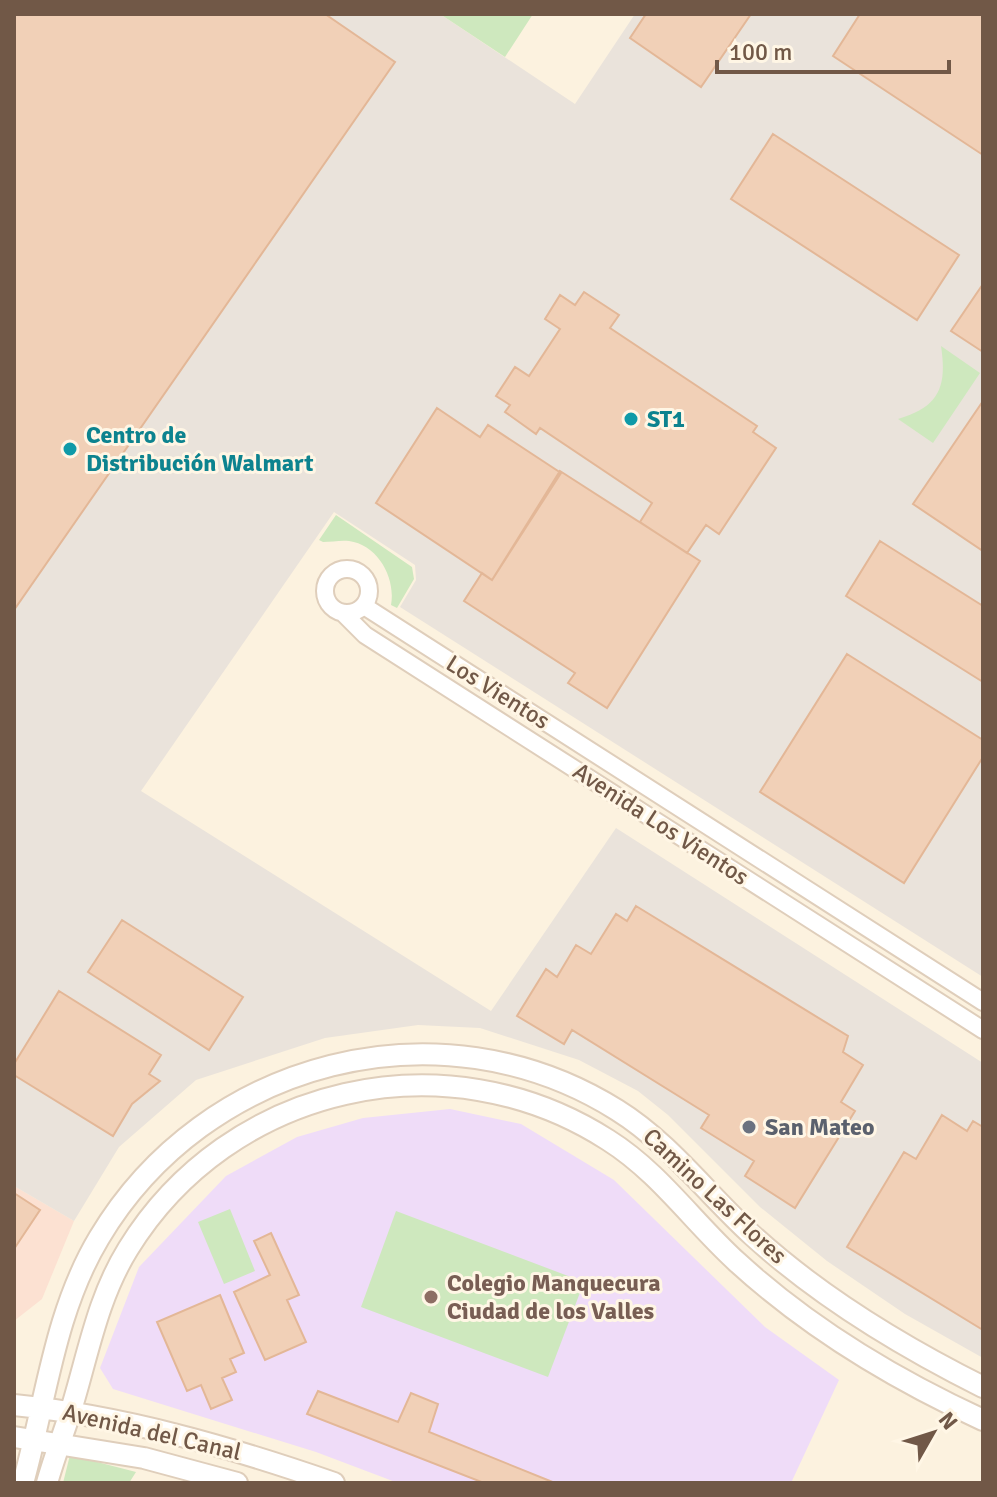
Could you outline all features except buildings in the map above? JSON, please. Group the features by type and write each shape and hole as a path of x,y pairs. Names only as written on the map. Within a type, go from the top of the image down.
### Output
{"street":[{"name":"Avenida Los Vientos","path":"364,606 369,590 359,572 342,569 332,574 325,589 329,604 365,635 983,1030"},
{"path":"343,613 354,612 364,606"},
{"name":"Los Vientos","path":"364,606 633,779"},
{"name":"Avenida Los Vientos","path":"633,779 983,1002"},
{"name":"Camino Las Flores","path":"23,1483 68,1305 88,1258 126,1198 170,1151 224,1110 283,1080 351,1061 419,1054 463,1056 508,1064 554,1079 615,1109 673,1153 754,1237 812,1284 916,1353 983,1387"},
{"name":"Camino Las Flores","path":"47,1483 94,1324 119,1265 151,1215 197,1167 240,1136 306,1104 379,1087 433,1085 486,1091 529,1101 602,1136 641,1164 723,1250 796,1310 907,1381 983,1420"},
{"name":"Avenida del Canal","path":"14,1405 70,1411 225,1448 334,1483"},
{"name":"Avenida del Canal","path":"14,1437 144,1458 237,1483"}],"shaded area":[{"path":"14,14 440,14 575,104 635,14 983,14 983,977 400,607 416,580 415,565 334,512 141,791 491,1011 616,828 983,1063 983,1358 905,1314 827,1261 760,1207 668,1115 638,1091 579,1060 480,1028 418,1025 325,1038 196,1080 119,1147 74,1221 14,1186"},
{"name":"Colegio Manquecura Ciudad de los Valles","path":"450,1109 521,1124 614,1180 765,1327 839,1380 791,1483 398,1483 316,1452 113,1389 100,1368 139,1267 226,1176 297,1137 363,1118"},
{"path":"14,1186 74,1221 42,1299 14,1321"}],"green space":[{"path":"440,14 533,14 505,57"},
{"path":"941,346 980,373 933,443 898,419 923,408 938,393 943,373"},
{"path":"336,515 412,567 414,579 397,608 391,605 388,574 368,549 349,541 319,540"},
{"path":"230,1209 255,1271 224,1284 198,1222"},
{"path":"396,1211 584,1282 548,1377 361,1307"},
{"path":"70,1455 136,1472 129,1483 63,1483"}],"place":[{"name":"ST1","path":"631,419"},
{"name":"Centro de Distribución Walmart","path":"70,449"},
{"name":"San Mateo","path":"749,1127"},
{"name":"Colegio Manquecura Ciudad de los Valles","path":"431,1297"}]}
